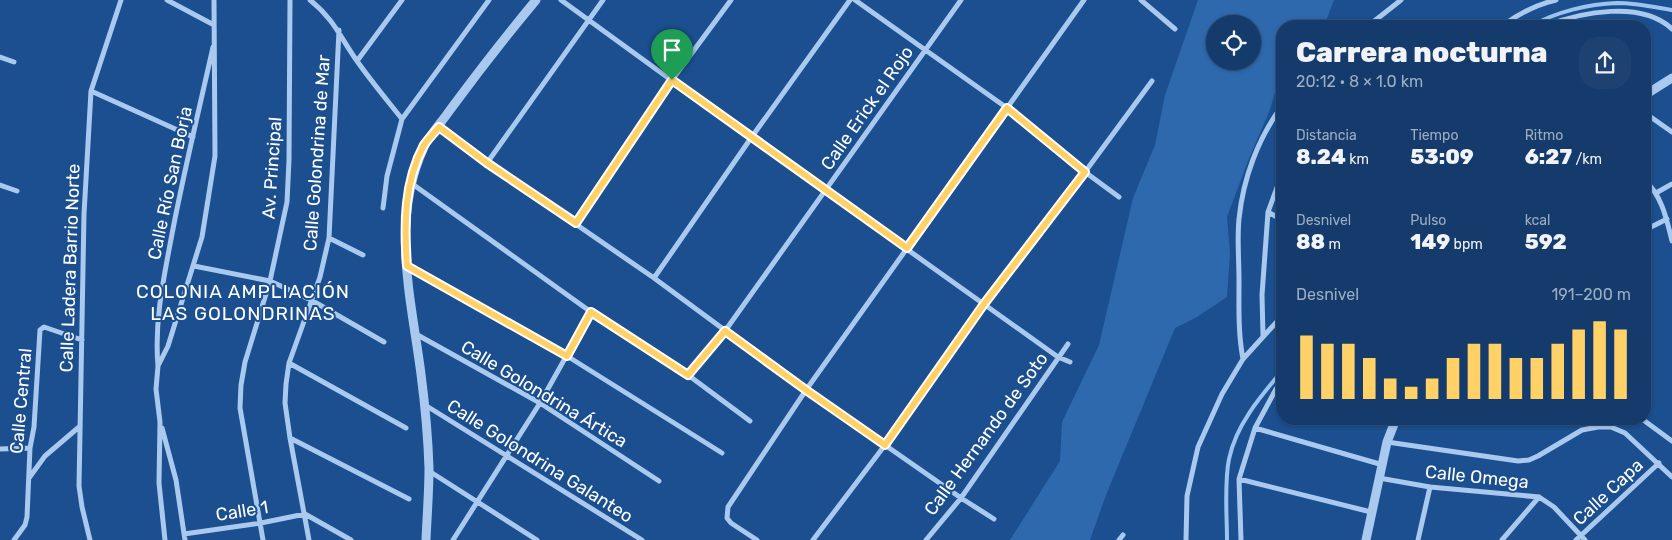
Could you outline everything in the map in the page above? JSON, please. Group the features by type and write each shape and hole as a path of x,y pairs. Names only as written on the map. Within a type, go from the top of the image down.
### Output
{"street":[{"name":"Calle Ladera Barrio Norte","path":"90,540 80,497 79,427 84,214 91,91 121,0"},
{"path":"167,0 214,25"},
{"name":"Calle Río San Borja","path":"158,366 168,346 202,237 215,156 214,0"},
{"name":"Av. Principal","path":"263,540 240,408 241,386 245,362 270,281 287,202 290,0"},
{"path":"310,0 322,10 339,30 357,61 402,119"},
{"path":"357,61 402,0"},
{"path":"383,208 387,176 402,119 488,0"},
{"path":"426,540 429,470 424,405 407,266 405,219 410,183 425,144 494,51 536,0"},
{"path":"561,0 1058,357 1070,362"},
{"path":"487,163 603,0"},
{"path":"576,223 672,80 730,0"},
{"path":"654,278 850,0"},
{"path":"855,0 1007,108 1085,172 1119,197"},
{"name":"Calle Erick el Rojo","path":"688,375 725,331 961,0"},
{"path":"757,540 731,523 727,518 728,507 806,390 1084,0"},
{"path":"1141,0 1175,29"},
{"path":"1376,20 1401,0"},
{"path":"1510,20 1537,5 1556,0"},
{"path":"1562,20 1577,15 1617,11 1651,16 1664,22 1672,29"},
{"name":"Calle Golondrina de Mar","path":"309,540 290,438 285,403 286,384 289,363 320,277 329,238 339,30"},
{"name":"Calle Río San Borja","path":"165,540 159,483 160,422 156,389 158,366 156,341 162,283 215,37"},
{"path":"0,57 14,62"},
{"path":"1651,91 1672,78"},
{"path":"813,540 885,445 984,304 1152,81"},
{"path":"91,91 193,137"},
{"path":"1243,359 1239,336 1238,220 1245,182 1258,146 1276,114"},
{"path":"1651,117 1672,132"},
{"path":"439,127 487,163 654,278 806,390 994,519"},
{"path":"410,183 591,312 688,375 750,421"},
{"path":"1656,193 1672,184"},
{"path":"0,185 17,191"},
{"path":"1651,188 1656,193 1667,220 1672,241"},
{"path":"1263,336 1262,295 1268,212 1276,190"},
{"path":"1268,212 1276,217"},
{"path":"1651,227 1667,220"},
{"path":"329,238 363,255"},
{"path":"194,266 270,281 311,300 384,342"},
{"path":"407,266 567,356 722,453"},
{"path":"453,540 540,403 591,312"},
{"path":"1186,540 1188,496 1198,447 1222,394 1243,359 1276,322"},
{"name":"Calle Central","path":"14,540 25,525 27,517 30,448 34,427 40,330 44,327 82,340"},
{"name":"Calle Golondrina Ártica","path":"414,333 540,403 659,481"},
{"name":"Calle Hernando de Soto","path":"926,540 961,498 1068,344"},
{"path":"289,363 406,428"},
{"path":"1242,540 1240,480 1255,428 1276,389"},
{"name":"Calle Golondrina Galanteo","path":"424,405 642,540"},
{"name":"Calle Río San Borja","path":"160,422 176,480 184,537"},
{"path":"1366,540 1387,442 1393,425"},
{"path":"1650,425 1672,441"},
{"name":"Calle Central","path":"28,479 45,456 79,427"},
{"path":"1387,442 1518,462 1538,456 1582,430 1611,427 1625,433 1672,477"},
{"path":"1255,428 1383,465"},
{"path":"290,438 409,499"},
{"path":"0,449 30,448"},
{"name":"Calle Capa","path":"1576,540 1583,538 1659,463"},
{"path":"429,470 537,540"},
{"name":"Calle Omega","path":"1380,478 1430,487 1539,497 1554,507 1583,538"},
{"path":"1240,480 1371,512"},
{"path":"1418,540 1430,487"},
{"path":"1502,540 1539,497"},
{"path":"305,514 351,540"},
{"name":"Calle 1","path":"184,537 305,514"},
{"path":"1119,540 1123,535"}],"shaded area":[{"path":"1198,0 1334,0 1326,20 1276,20 1276,90 1227,217 1230,253 1227,297 1197,317 1175,328 1106,495 1090,540 1010,540 1060,461 1062,422 1099,345 1133,198 1155,145 1165,95"}],"waterway":[{"path":"1544,20 1584,7 1617,3 1645,5 1672,10"},
{"path":"1227,540 1227,478 1232,447 1250,412 1276,378"}],"district":[{"name":"COLONIA AMPLIACIÓN LAS GOLONDRINAS","path":"243,302"}],"route":[{"path":"672,80 907,248 1007,108 1085,172 984,304 885,445 725,331 688,375 591,312 567,356 407,266 405,219 410,183 425,144 439,127 487,163 576,223 672,80"}]}
